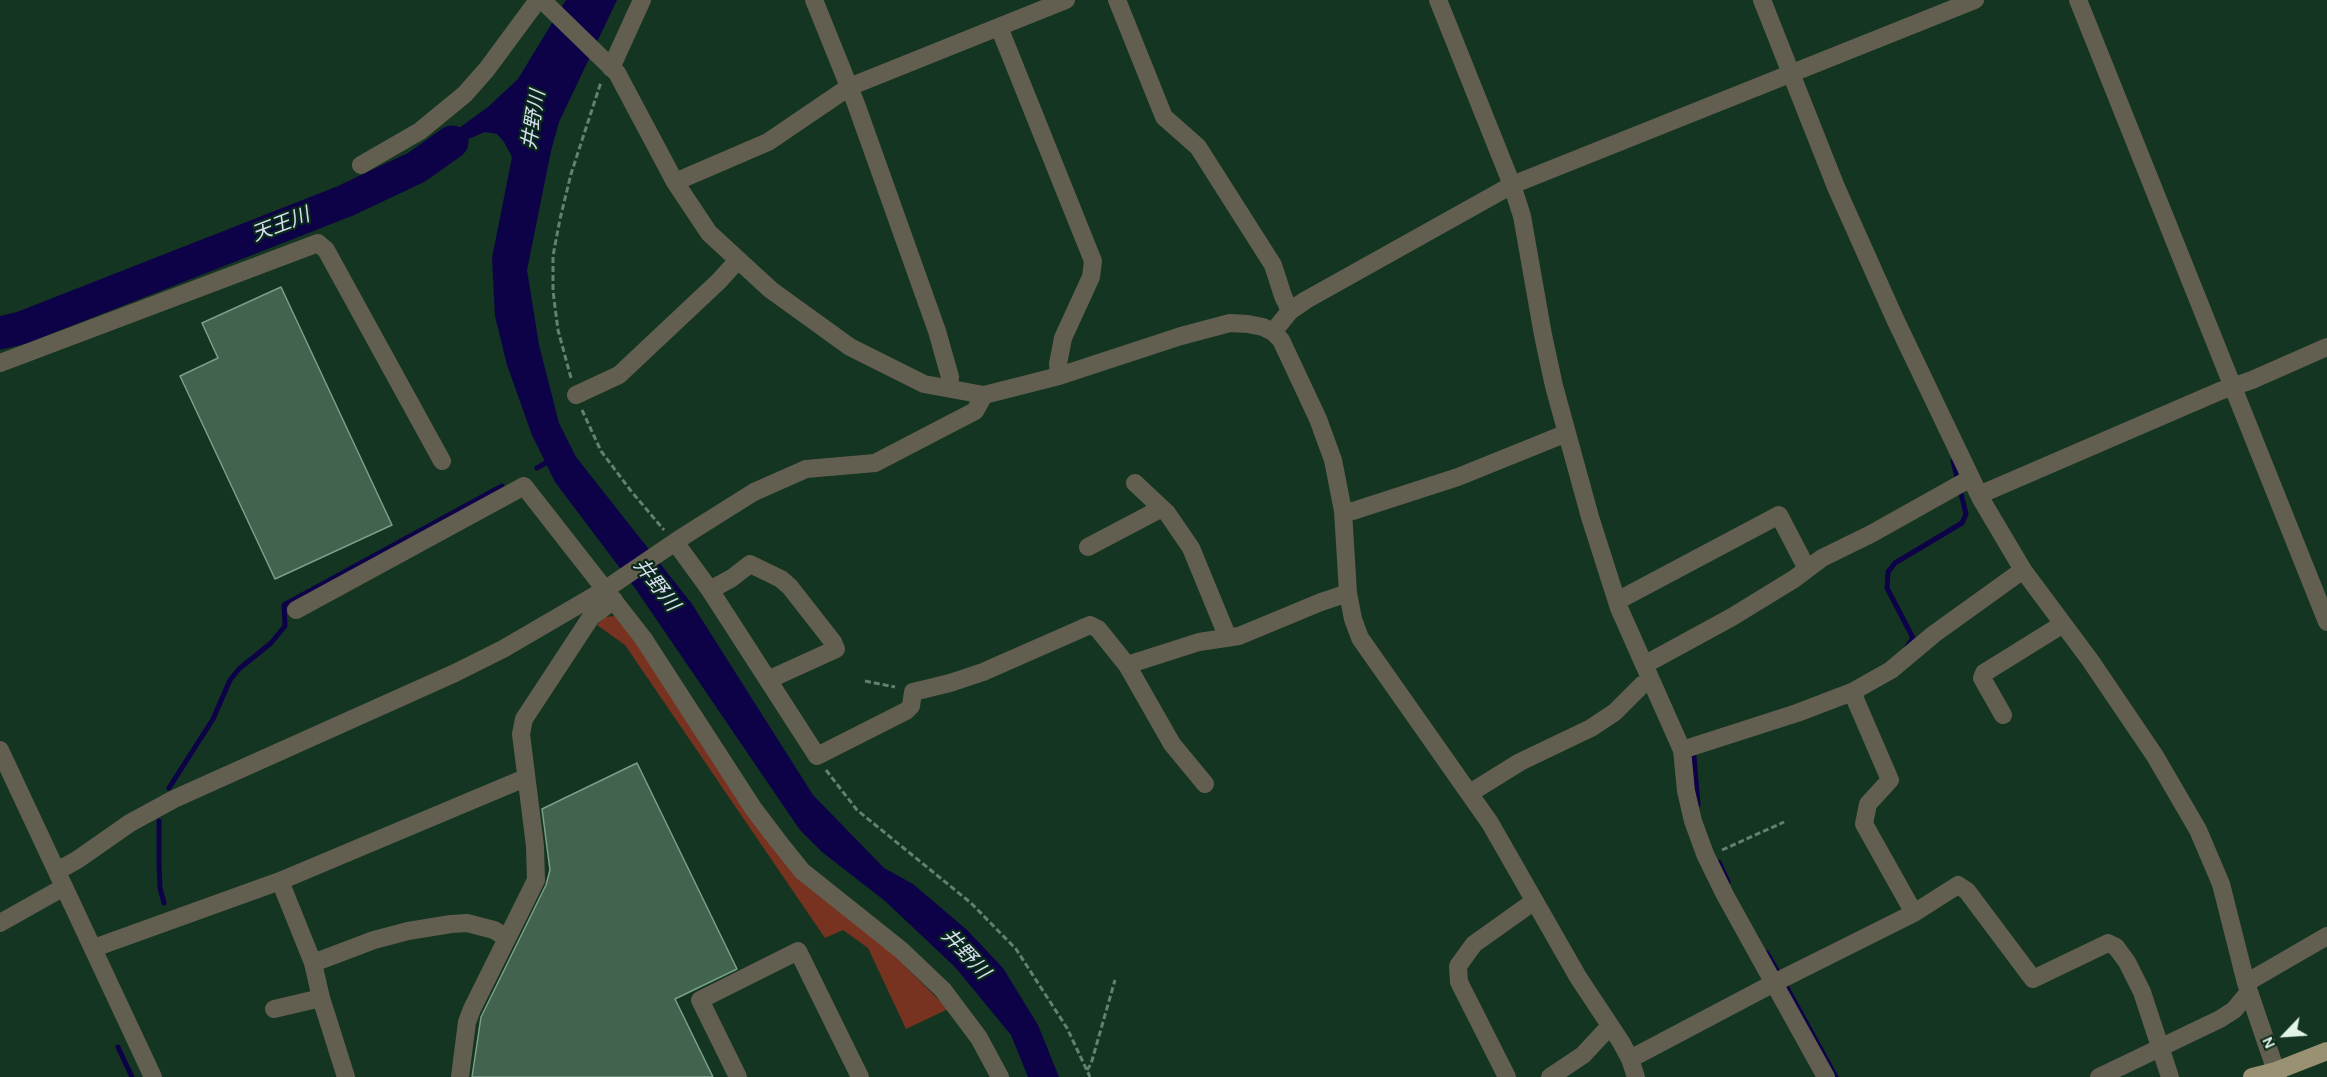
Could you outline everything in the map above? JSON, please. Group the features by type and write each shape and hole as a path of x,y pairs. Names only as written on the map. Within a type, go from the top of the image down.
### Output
{"main road":[{"path":"2252,1077 2277,1074 2327,1051"}],"street":[{"path":"607,69 642,0"},
{"path":"814,0 849,87 937,331 950,377 949,388"},
{"path":"675,182 768,142 849,87 1066,0"},
{"path":"1117,0 1164,117 1198,147 1273,265 1290,311"},
{"path":"1438,0 1512,185 1522,216 1543,335 1567,433 1617,601 1682,750 1686,791 1693,821 1706,857 1725,895 1826,1077"},
{"path":"1762,0 1836,187 1979,495 2023,570 2155,756 2198,830 2220,884 2248,987 2277,1074"},
{"path":"1273,332 1290,311 1512,185 1975,0"},
{"path":"2078,0 2327,622"},
{"path":"361,165 420,131 465,94 542,2 607,69 617,73 675,182 709,233 771,290 850,347 924,384 984,395 1059,376 1181,336 1230,323 1248,324 1273,332 1287,351 1324,434 1333,460 1343,512 1348,593 1353,619 1360,638 1490,823 1533,902 1630,1059 1636,1077"},
{"path":"999,27 1093,261 1091,277 1063,338 1058,364 1059,376"},
{"path":"0,363 318,243 326,250 442,461"},
{"path":"576,395 618,375 719,281 738,260"},
{"path":"1979,495 2327,347"},
{"path":"0,923 61,879 77,860 130,823 174,799 455,673 503,649 611,591 672,541 754,492 806,469 874,463 967,416 975,411 984,395"},
{"path":"1343,512 1353,511 1458,477 1567,433"},
{"path":"1470,793 1520,762 1591,728 1615,712 1642,685 1648,673 1822,558 1871,534 1971,478"},
{"path":"1135,483 1162,508 1191,548 1228,638"},
{"path":"296,610 524,486 611,591 753,808 802,871 921,967 943,990 979,1038 1000,1077"},
{"path":"1088,546 1162,508"},
{"path":"1617,601 1779,515 1807,569"},
{"path":"672,541 710,590 817,756 906,711 911,706 913,692 983,672 1090,626 1098,629 1127,665 1166,735 1206,784"},
{"path":"710,590 732,578 750,564 790,586 833,642 836,649 770,680"},
{"path":"1682,750 1797,713 1852,692 1891,670 1934,634 2023,570"},
{"path":"460,1077 469,1017 536,880 535,846 521,734 524,719 591,617 611,591"},
{"path":"1127,665 1199,642 1239,636 1348,593"},
{"path":"2003,715 1982,678 1984,674 2063,624"},
{"path":"1852,692 1890,780 1868,804 1864,824 1914,913"},
{"path":"0,750 153,1077"},
{"path":"94,948 280,881 525,780"},
{"path":"280,881 313,963 321,998 346,1077"},
{"path":"1630,1059 1774,982 1914,913 1958,885 1967,891 2033,978 2108,944 2116,947 2142,992 2170,1077"},
{"path":"1507,1077 1459,982 1458,966 1474,944 1533,902"},
{"path":"313,963 374,940 408,931 451,924 467,923 494,930 507,938"},
{"path":"2099,1077 2220,1019 2234,1010 2248,987 2327,936"},
{"path":"738,1077 700,1000 798,951 860,1077"},
{"path":"274,1009 321,998"},
{"path":"1550,1077 1583,1056 1611,1026"}],"path":[{"path":"607,69 597,90 571,174 553,256 553,291 558,330 576,395 601,451 672,541"},
{"path":"865,681 913,692"},
{"path":"817,756 856,810 971,903 1016,950 1067,1028 1090,1077"},
{"path":"1706,857 1784,822"},
{"path":"1087,1070 1091,1064 1115,980"}],"shaded area":[{"path":"615,616 642,649 745,807 948,1009 906,1029 868,948 843,930 825,938 625,645 597,625 605,617"}],"water":[{"name":"井野川","path":"566,0 617,0 559,122 527,270 539,345 559,423 576,457 692,604 813,795 884,868 913,884 967,930 1003,968 1038,1025 1059,1077 1028,1077 1011,1035 955,967 885,901 822,852 800,830 635,588 555,482 532,435 507,365 495,316 492,258 512,157 497,134 485,132 461,142 428,167 417,167 426,152 488,107 518,79"}],"building":[{"path":"281,287 392,525 275,579 180,376 218,358 202,323"},
{"path":"637,763 737,969 675,999 713,1077 472,1077 481,1017 546,885 550,870 542,809"}],"waterway":[{"name":"天王川","path":"0,333 21,328 345,201 417,167 452,142"},
{"path":"537,468 551,460"},
{"path":"1907,647 1913,638 1887,588 1888,572 1895,563 1962,523 1966,514 1953,461"},
{"path":"169,788 213,719 230,680 239,669 271,643 285,626 284,605 502,486"},
{"path":"1694,756 1698,805"},
{"path":"159,821 160,888 164,903"},
{"path":"1719,862 1728,882"},
{"path":"1767,953 1778,972"},
{"path":"1786,986 1836,1077"},
{"path":"118,1047 132,1077"}]}
